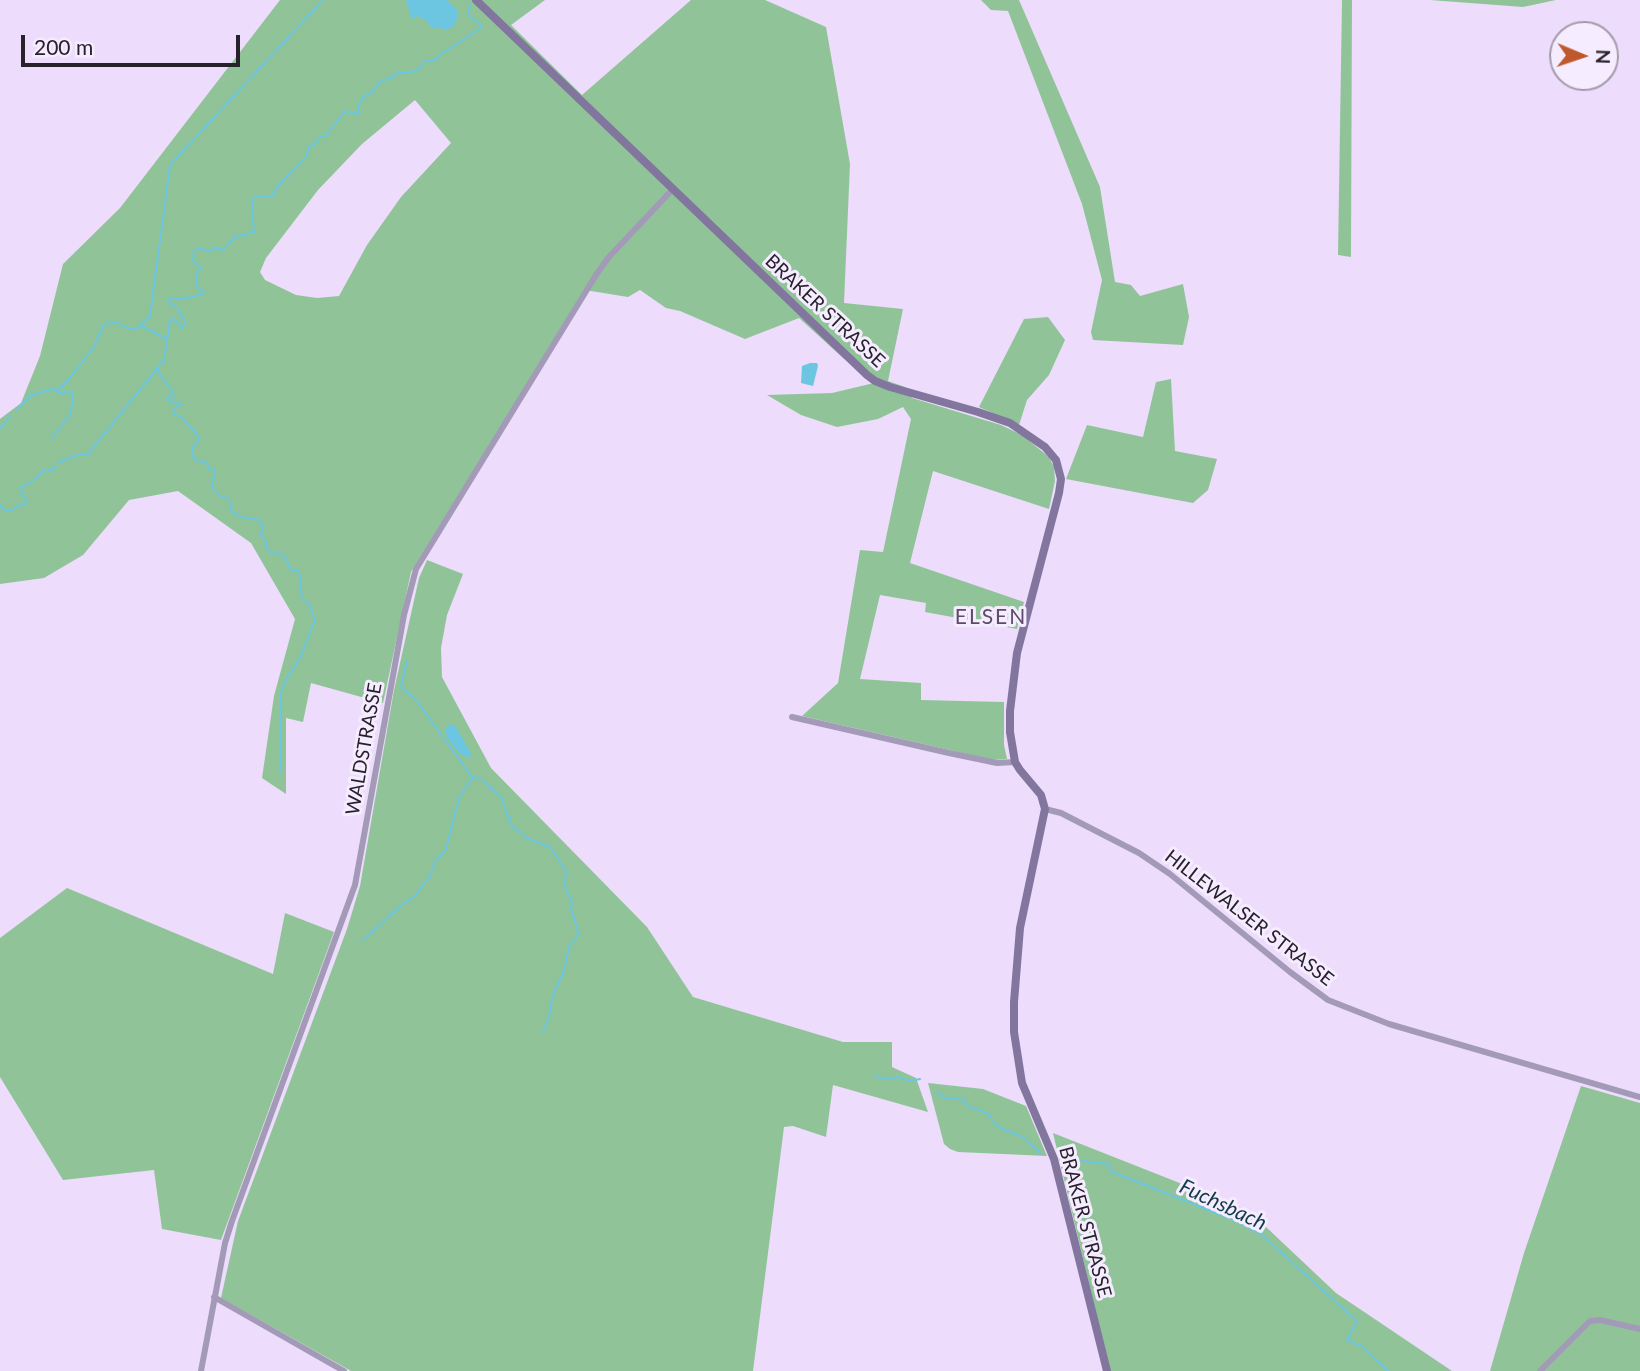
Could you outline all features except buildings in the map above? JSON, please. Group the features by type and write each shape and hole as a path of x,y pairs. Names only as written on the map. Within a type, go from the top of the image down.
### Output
{"main road":[{"name":"BRAKER STRASSE","path":"477,0 875,381 1010,423 1045,447 1056,460 1061,479 1059,493 1014,670 1010,732 1015,762"},
{"path":"1015,762 1041,795 1045,809"},
{"name":"BRAKER STRASSE","path":"1045,809 1020,928 1014,1002 1016,1054 1022,1083 1054,1158 1107,1371"}],"street":[{"name":"WALDSTRASSE","path":"201,1371 214,1297 232,1221 355,885 404,615 416,569 596,275 608,258 673,189"},
{"path":"792,717 936,751 997,763 1015,762"},
{"name":"HILLEWALSER STRASSE","path":"1045,809 1061,813 1139,853 1170,874 1328,1000 1389,1024 1640,1097"},
{"path":"214,1297 344,1371"},
{"path":"1540,1371 1590,1321 1600,1320 1640,1329"}],"green space":[{"path":"280,0 545,0 511,25 582,95 691,0 765,0 826,27 850,164 844,303 903,309 888,381 905,387 912,398 1001,425 1022,435 1049,457 1054,467 1055,481 1049,509 933,471 910,563 1024,602 1017,629 925,612 926,603 880,595 860,679 921,683 921,700 1004,702 1004,745 1007,759 993,760 802,716 838,683 860,550 883,552 911,419 903,407 878,419 837,427 801,415 767,395 832,393 874,383 799,318 745,339 680,311 666,308 640,290 628,297 585,290 411,572 383,703 311,683 303,722 286,718 286,794 262,778 274,696 295,619 251,543 178,491 129,500 83,555 44,578 0,584 0,419 21,403 40,356 63,264 120,208","holes":["415,100 451,143 401,197 367,245 339,296 317,298 296,295 265,280 260,272 266,258 318,190 362,144"]},
{"path":"981,0 1019,0 1100,187 1115,282 1131,285 1140,296 1183,284 1189,317 1183,345 1093,340 1091,332 1102,280 1082,204 1008,11 991,10"},
{"path":"1342,0 1352,0 1351,257 1338,255"},
{"path":"1430,0 1556,0 1523,7"},
{"path":"1048,317 1065,340 1049,375 1027,400 1019,425 979,407 1024,319"},
{"path":"1171,379 1175,451 1217,459 1208,490 1193,503 1066,479 1087,425 1143,437 1156,382"},
{"path":"427,560 463,574 447,615 441,648 442,677 491,768 647,927 693,997 843,1042 892,1042 892,1067 916,1078 928,1112 833,1085 826,1137 793,1126 784,1127 753,1371 351,1371 221,1298 238,1221 347,929 360,886 394,690 419,578"},
{"path":"67,888 273,974 285,913 334,932 221,1240 162,1229 154,1170 63,1180 0,1077 0,938"},
{"path":"928,1083 983,1089 1026,1106 1047,1156 958,1152 950,1149 944,1144"},
{"path":"1581,1086 1640,1103 1640,1371 1490,1371 1524,1253"},
{"path":"1053,1133 1248,1210 1336,1293 1452,1371 1110,1371"}],"water":[{"path":"406,0 447,0 457,9 457,19 453,27 445,30 436,27 432,29 426,20 417,16 412,20"},
{"path":"817,363 818,366 813,386 801,383 802,366"},
{"path":"450,724 456,727 471,754 470,758 460,754 448,739 445,729"}],"waterway":[{"path":"17,410 31,395 53,389 57,391 94,347 104,324 117,322 129,329 137,329 150,316 170,165 323,0"},
{"path":"58,463 73,456 88,454 164,360 170,320 174,319 182,328 185,322 178,309 168,302 170,298 182,299 204,292 198,288 196,282 201,268 193,261 197,248 212,251 215,247 223,250 235,237 254,232 254,197 272,196 276,188 306,157 309,146 314,145 320,137 326,136 345,111 358,114 363,97 374,91 381,80 391,79 397,73 410,73 420,68 426,60 436,60 438,56 481,28 480,24 470,17 470,5"},
{"path":"142,326 165,338"},
{"path":"159,369 174,396 167,398 168,401 182,404 174,409 175,414 197,434 199,441 193,446 192,455 196,461 207,462 208,468 215,470 212,488 220,496 229,499"},
{"path":"52,438 72,408 72,393 69,391 63,394 57,391"},
{"path":"0,429 11,415"},
{"path":"0,504 5,511 12,511 27,503 20,488 43,471 51,471 56,466"},
{"path":"232,502 230,509 233,513 245,518 256,518 263,524 261,536 266,540 266,548 272,553 283,554 292,571 299,571 302,599 309,603 315,620 300,658 281,693 281,773"},
{"path":"407,660 401,687 416,700 472,777 481,779 502,798 510,817 509,823 527,838 550,847 566,871 565,887 572,902 571,909 579,934 569,947 543,1032"},
{"path":"363,940 413,898 430,876 436,859 445,852 459,798 473,777"},
{"name":"Fuchsbach","path":"875,1075 881,1079 920,1079"},
{"name":"Fuchsbach","path":"937,1093 948,1099 961,1098 969,1107 987,1113 998,1127 1023,1137 1040,1153"},
{"name":"Fuchsbach","path":"1069,1159 1109,1164 1110,1171 1236,1221 1261,1234 1357,1321 1347,1340 1363,1347 1388,1371"}],"district":[{"name":"ELSEN","path":"991,617"}]}
